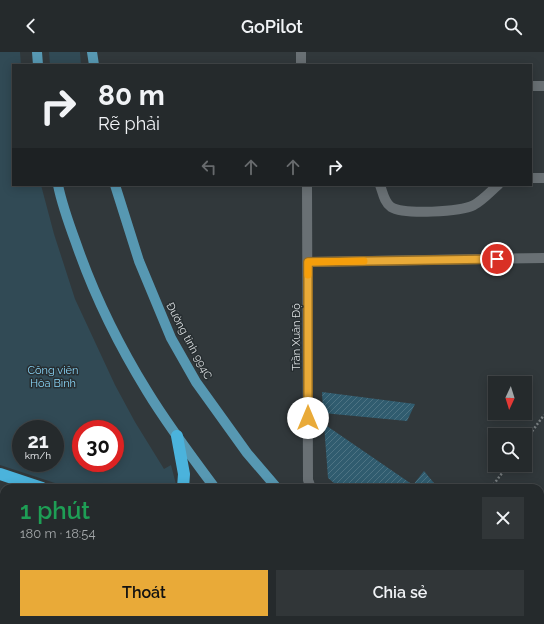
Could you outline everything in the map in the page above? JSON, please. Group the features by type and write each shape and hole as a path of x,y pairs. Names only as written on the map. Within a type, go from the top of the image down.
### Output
{"highway":[{"path":"177,436 184,474 183,484"},
{"path":"0,474 30,484"}],"main road":[{"path":"37,52 38,64"},
{"path":"92,52 94,64"},
{"path":"58,186 71,229 87,274 109,323 147,391 177,436 212,484"},
{"name":"Đường tỉnh 994C","path":"115,186 139,261 171,338 196,382 247,453 274,484"}],"street":[{"path":"301,52 301,64"},
{"path":"532,86 544,86"},
{"path":"532,178 544,178"},
{"name":"Trần Xuân Độ","path":"307,186 308,480 310,484"},
{"path":"380,186 386,202 397,209 406,211 453,210 467,207 475,204 497,186"},
{"path":"308,262 544,258"}],"path":[{"path":"532,431 544,415"},
{"path":"494,484 503,472"}],"green space":[{"name":"Công viên Hòa Bình","path":"0,52 20,52 21,64 12,64 12,186 41,186 54,234 75,299 115,385 135,422 164,469 171,465 176,484 58,484 21,472 64,472 64,420 12,420 12,469 0,465"},
{"path":"49,52 80,52 81,64 50,64"}],"building":[{"path":"322,392 415,404 407,421 323,413"},
{"path":"324,424 412,484 335,484 328,478"},
{"path":"424,471 435,484 414,484"}],"slow traffic":[{"path":"308,275 308,262 364,261"}],"route":[{"path":"308,418 308,262 497,259"}]}
